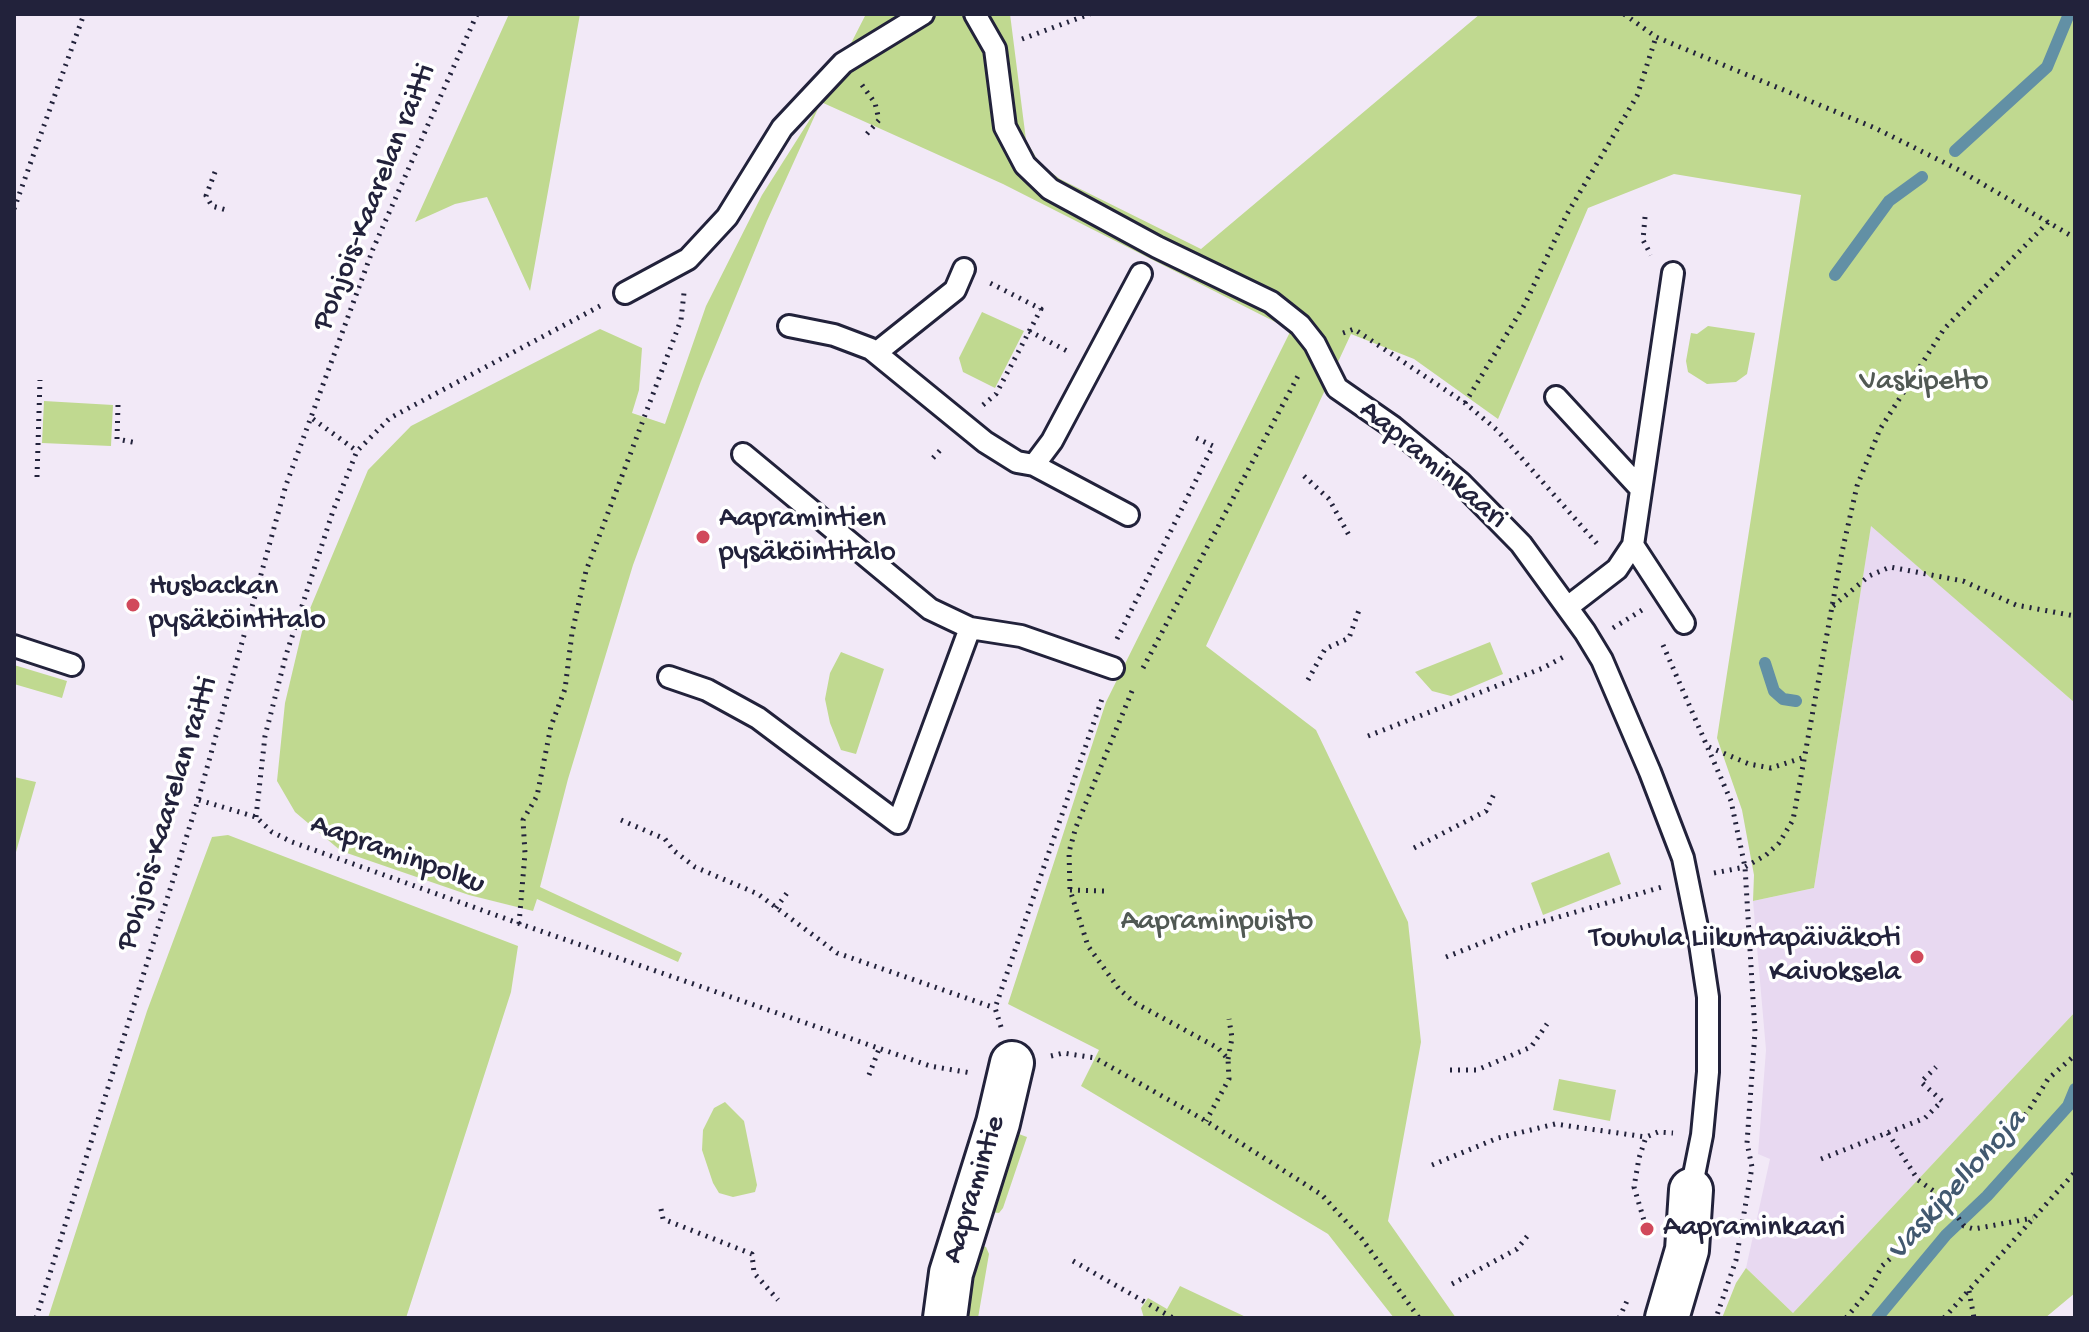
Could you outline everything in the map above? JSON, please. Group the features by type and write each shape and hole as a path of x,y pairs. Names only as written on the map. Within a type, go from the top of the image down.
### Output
{"street":[{"name":"Aapramintie","path":"945,1318 951,1273 998,1123 1012,1063"},
{"name":"Aapraminkaari","path":"1667,1318 1687,1250 1691,1190"}],"lane":[{"path":"625,293 688,259 727,217 782,128 843,63 923,14"},
{"path":"975,14 995,49"},
{"name":"Aapraminkaari","path":"995,49 1005,127 1025,165 1050,189 1157,247 1271,302 1300,325 1315,344 1337,388 1393,427 1461,483 1521,544 1569,606 1591,641 1650,772 1688,879 1708,997 1706,1097 1691,1190"},
{"path":"876,353 955,290 964,269"},
{"path":"1569,606 1617,569 1633,545 1639,487 1673,273"},
{"path":"1034,465 1052,441 1141,274"},
{"path":"789,326 834,335 876,353 962,424 1017,462 1034,465 1128,515"},
{"path":"1556,397 1639,487"},
{"path":"743,454 930,609 970,628 1021,636 1113,668"},
{"path":"1633,545 1684,623"},
{"path":"669,677 707,690 758,718 898,823 970,628"},
{"path":"14,646 72,665"}],"path":[{"path":"14,209 84,14"},
{"name":"Pohjois-Kaarelan raitti","path":"36,1318 198,800 286,485 313,419 373,249 477,14"},
{"path":"995,49 1090,14"},
{"path":"1624,14 1656,37 1875,128 1957,169 2075,238"},
{"path":"1465,403 1525,304 1567,214 1637,96 1656,37"},
{"path":"843,63 875,103 879,120 865,136"},
{"path":"215,172 206,196 212,206 230,211"},
{"path":"1745,867 1766,855 1787,831 1806,756 1857,486 1880,429 1944,329 2049,221"},
{"path":"519,924 525,853 523,820 537,796 551,726 565,689 572,633 586,571 681,320 688,259"},
{"path":"962,424 996,394 1041,309 964,269"},
{"path":"256,817 265,736 286,655 333,511 357,451 390,418 625,293"},
{"path":"1228,1059 1218,1048 1135,1003 1119,989 1088,946 1070,890 1069,852 1076,827 1139,676 1315,344"},
{"path":"37,477 40,380"},
{"path":"118,405 117,439 137,443"},
{"path":"313,419 357,451"},
{"path":"1012,1063 995,1008 1113,668 1117,638 1213,446 1192,436"},
{"path":"1304,476 1329,499 1351,539"},
{"path":"1155,530 1167,537"},
{"path":"1832,606 1869,576 1890,567 1963,581 2016,605 2075,616"},
{"path":"1308,680 1325,649 1349,638 1359,610"},
{"path":"1368,736 1543,668 1591,641"},
{"path":"1113,668 1139,676"},
{"path":"1708,746 1749,764 1771,768 1806,756"},
{"path":"1414,848 1486,811 1494,794"},
{"name":"Aapraminpolku","path":"198,800 256,817 272,832 292,842 529,927"},
{"path":"621,820 665,839 673,850 695,867 758,894 837,953 995,1008"},
{"path":"1446,957 1517,929 1688,879"},
{"path":"1070,890 1104,891"},
{"path":"776,908 787,893"},
{"path":"1206,1121 1229,1079 1228,1059 1232,1038 1229,1019"},
{"path":"1450,1070 1477,1070 1531,1047 1547,1024"},
{"path":"869,1075 879,1049"},
{"path":"1846,1318 1870,1289 1882,1266 1918,1234 1945,1199 2027,1113 2048,1079 2075,1055"},
{"path":"1821,1159 1925,1118 1942,1101 1921,1082 1936,1067"},
{"path":"1432,1165 1498,1138 1555,1124 1646,1137"},
{"path":"1888,1133 1918,1180 1945,1199 1960,1223 1974,1229 2034,1217"},
{"path":"1944,1318 2075,1172"},
{"path":"661,1209 663,1219 752,1254 754,1273 778,1300"},
{"path":"1452,1284 1517,1249 1529,1234"},
{"path":"1073,1261 1173,1318"},
{"path":"1968,1291 1974,1318"}],"shaded area":[{"name":"Touhula Liikuntapäiväkoti Kaivoksela","path":"1871,525 2075,703 2075,1012 1793,1313 1746,1268 1770,1159 1758,1154 1766,1050 1753,901 1814,888"}],"green space":[{"path":"509,14 580,14 530,291 487,197 455,204 415,222"},
{"name":"Vaskipelto","path":"866,14 1010,14 1026,140 1040,164 1060,179 1201,249 1480,14 2075,14 2075,703 1871,526 1814,888 1753,901 1754,875 1742,810 1717,738 1801,195 1674,174 1588,208 1498,419 1414,359 1351,334 1206,646 1316,730 1408,922 1421,1042 1388,1221 1456,1318 1394,1318 1328,1234 1081,1086 1099,1050 1008,1004 1106,702 1291,330 1003,184 821,102"},
{"path":"821,102 767,221 701,381 633,565 568,779 540,887 682,953 678,962 537,899 533,911 469,895 341,851 295,812 277,781 285,703 304,623 368,470 411,426 600,329 642,348 639,390 632,413 665,424 706,306 762,195"},
{"path":"982,312 1024,331 995,388 963,372 959,358"},
{"path":"1708,326 1755,333 1747,374 1736,382 1707,384 1688,372 1686,361 1691,333 1697,334"},
{"path":"44,401 113,405 111,446 42,443"},
{"path":"1490,642 1503,674 1451,696 1432,691 1415,672"},
{"path":"841,652 884,669 856,754 841,750 830,723 825,699 830,673"},
{"path":"14,665 67,681 62,698 14,684"},
{"path":"14,777 36,782 14,859"},
{"path":"228,835 518,946 511,992 406,1318 48,1318 147,1011 212,837"},
{"path":"1609,852 1621,884 1543,915 1531,883"},
{"path":"2075,1012 2075,1293 2045,1318 1722,1318 1736,1283 1746,1268 1793,1313"},
{"path":"1559,1079 1616,1090 1610,1121 1553,1110"},
{"path":"725,1102 744,1121 757,1185 755,1192 733,1197 719,1193 702,1150 703,1130 714,1108"},
{"path":"1016,1133 1027,1137 1003,1208 999,1213 990,1212"},
{"path":"980,1245 986,1247 989,1254 978,1318 963,1318"},
{"path":"1180,1286 1248,1318 1144,1318 1141,1308 1148,1298 1167,1309"}],"waterway":[{"path":"1955,151 2047,67 2069,14"},
{"path":"1835,275 1889,201 1922,177"},
{"path":"1765,663 1774,691 1783,699 1796,701"},
{"name":"Vaskipellonoja","path":"1877,1318 1946,1235 1987,1196 2068,1106 2075,1089"}],"place":[{"name":"Aapramintien pysäköintitalo","path":"703,537"},
{"name":"Husbackan pysäköintitalo","path":"133,605"},
{"name":"Touhula Liikuntapäiväkoti Kaivoksela","path":"1917,957"},
{"name":"Aapraminkaari","path":"1647,1229"}],"park label":[{"name":"Aapraminpuisto","path":"1217,923"}]}
